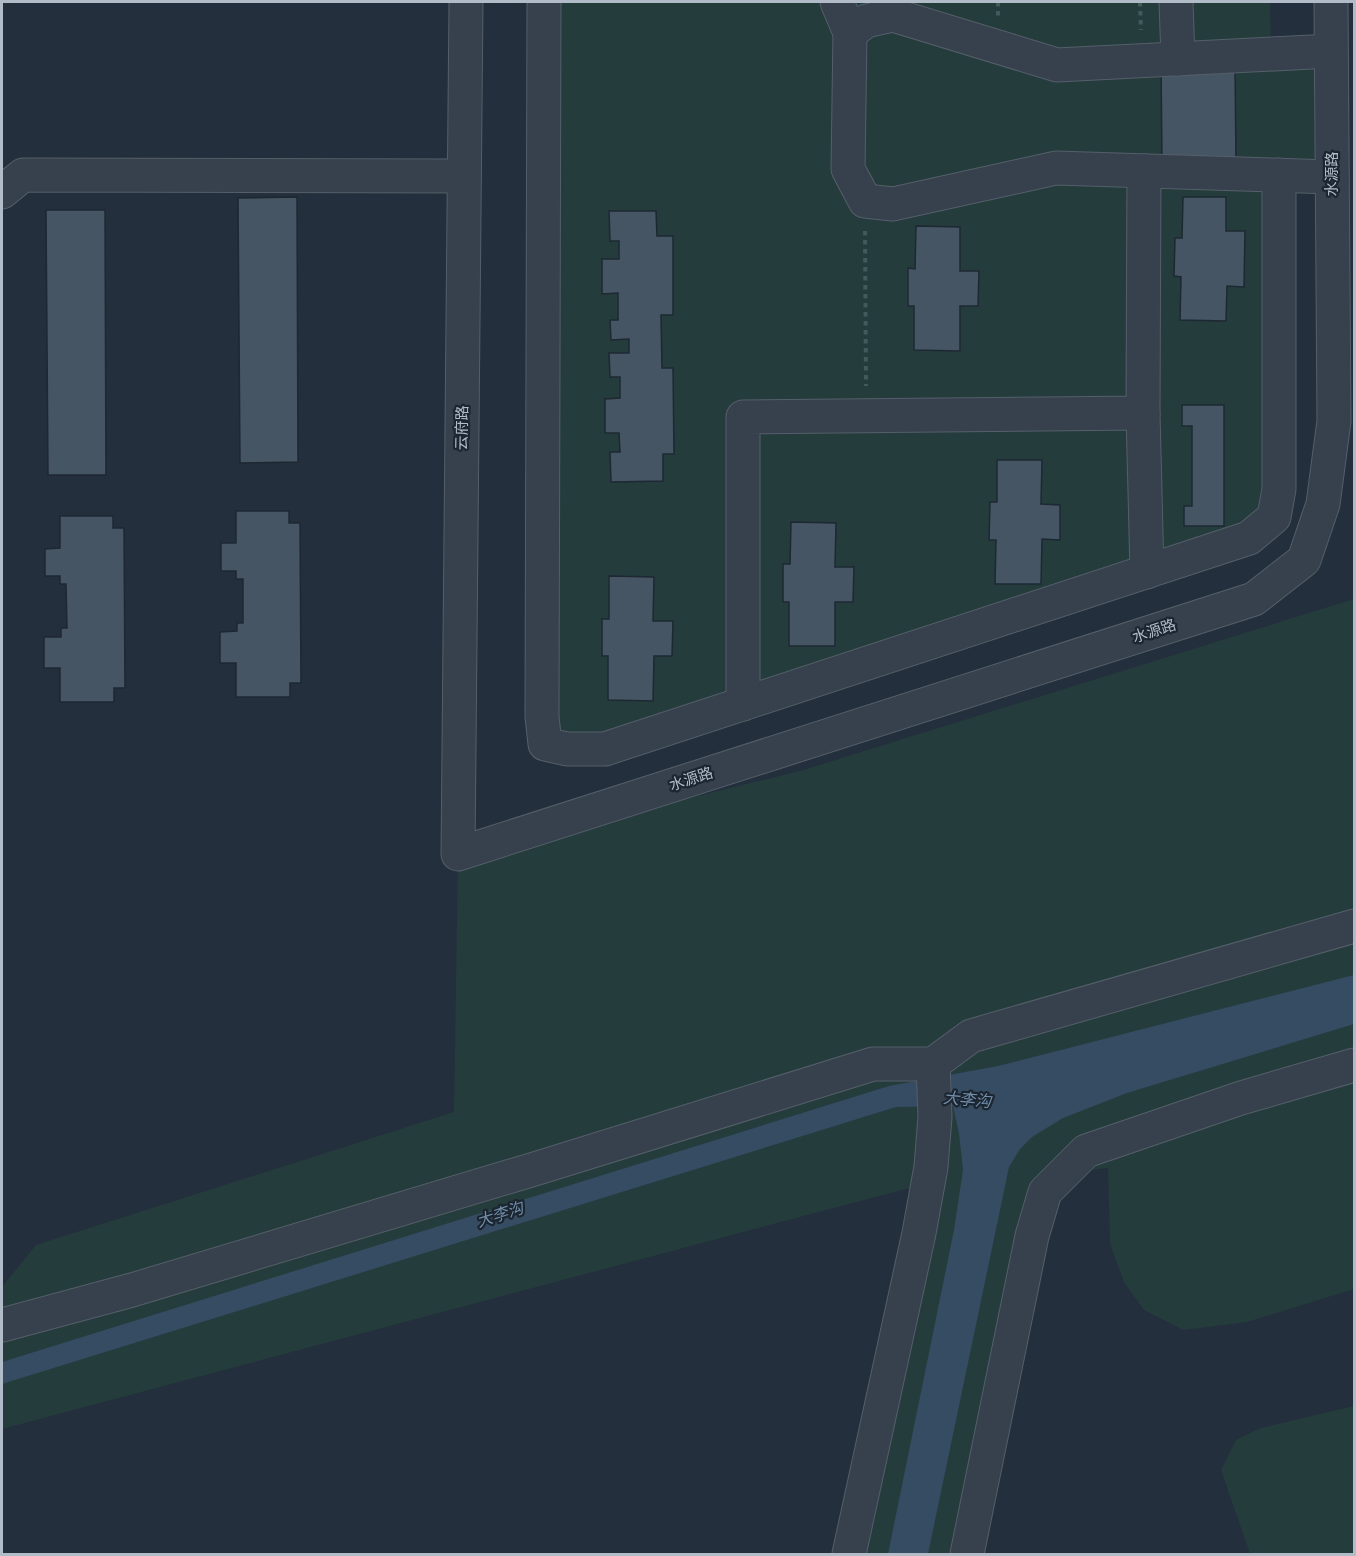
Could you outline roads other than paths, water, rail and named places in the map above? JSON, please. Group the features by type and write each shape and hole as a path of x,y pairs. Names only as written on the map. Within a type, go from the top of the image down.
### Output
{"street":[{"name":"云府路","path":"458,854 466,2"},
{"path":"544,2 542,717 545,744 567,749 605,749 1249,538 1274,517 1279,489 1279,175"},
{"path":"837,2 850,33 848,169 865,201 893,204 1056,168 1332,177"},
{"path":"1176,2 1178,59"},
{"name":"水源路","path":"458,854 1254,599 1304,560 1323,504 1334,421 1331,2"},
{"path":"850,33 866,21 892,15 1057,65 1331,51"},
{"path":"1144,171 1143,413 1147,572"},
{"path":"2,192 23,175 464,176"},
{"path":"743,704 743,417 1143,413"},
{"path":"2,1325 132,1290 530,1171 873,1064 933,1069 971,1036 1354,926"},
{"path":"967,1554 1032,1236 1045,1192 1086,1151 1241,1098 1354,1065"},
{"path":"849,1554 919,1233 931,1167 935,1117 933,1069"}],"water":[{"name":"大李沟","path":"1354,975 1354,1024 1127,1093 1063,1118 1032,1137 1020,1149 1009,1167 928,1554 888,1554 954,1230 963,1170 953,1106 896,1107 2,1384 2,1362 889,1086 998,1066"}]}
